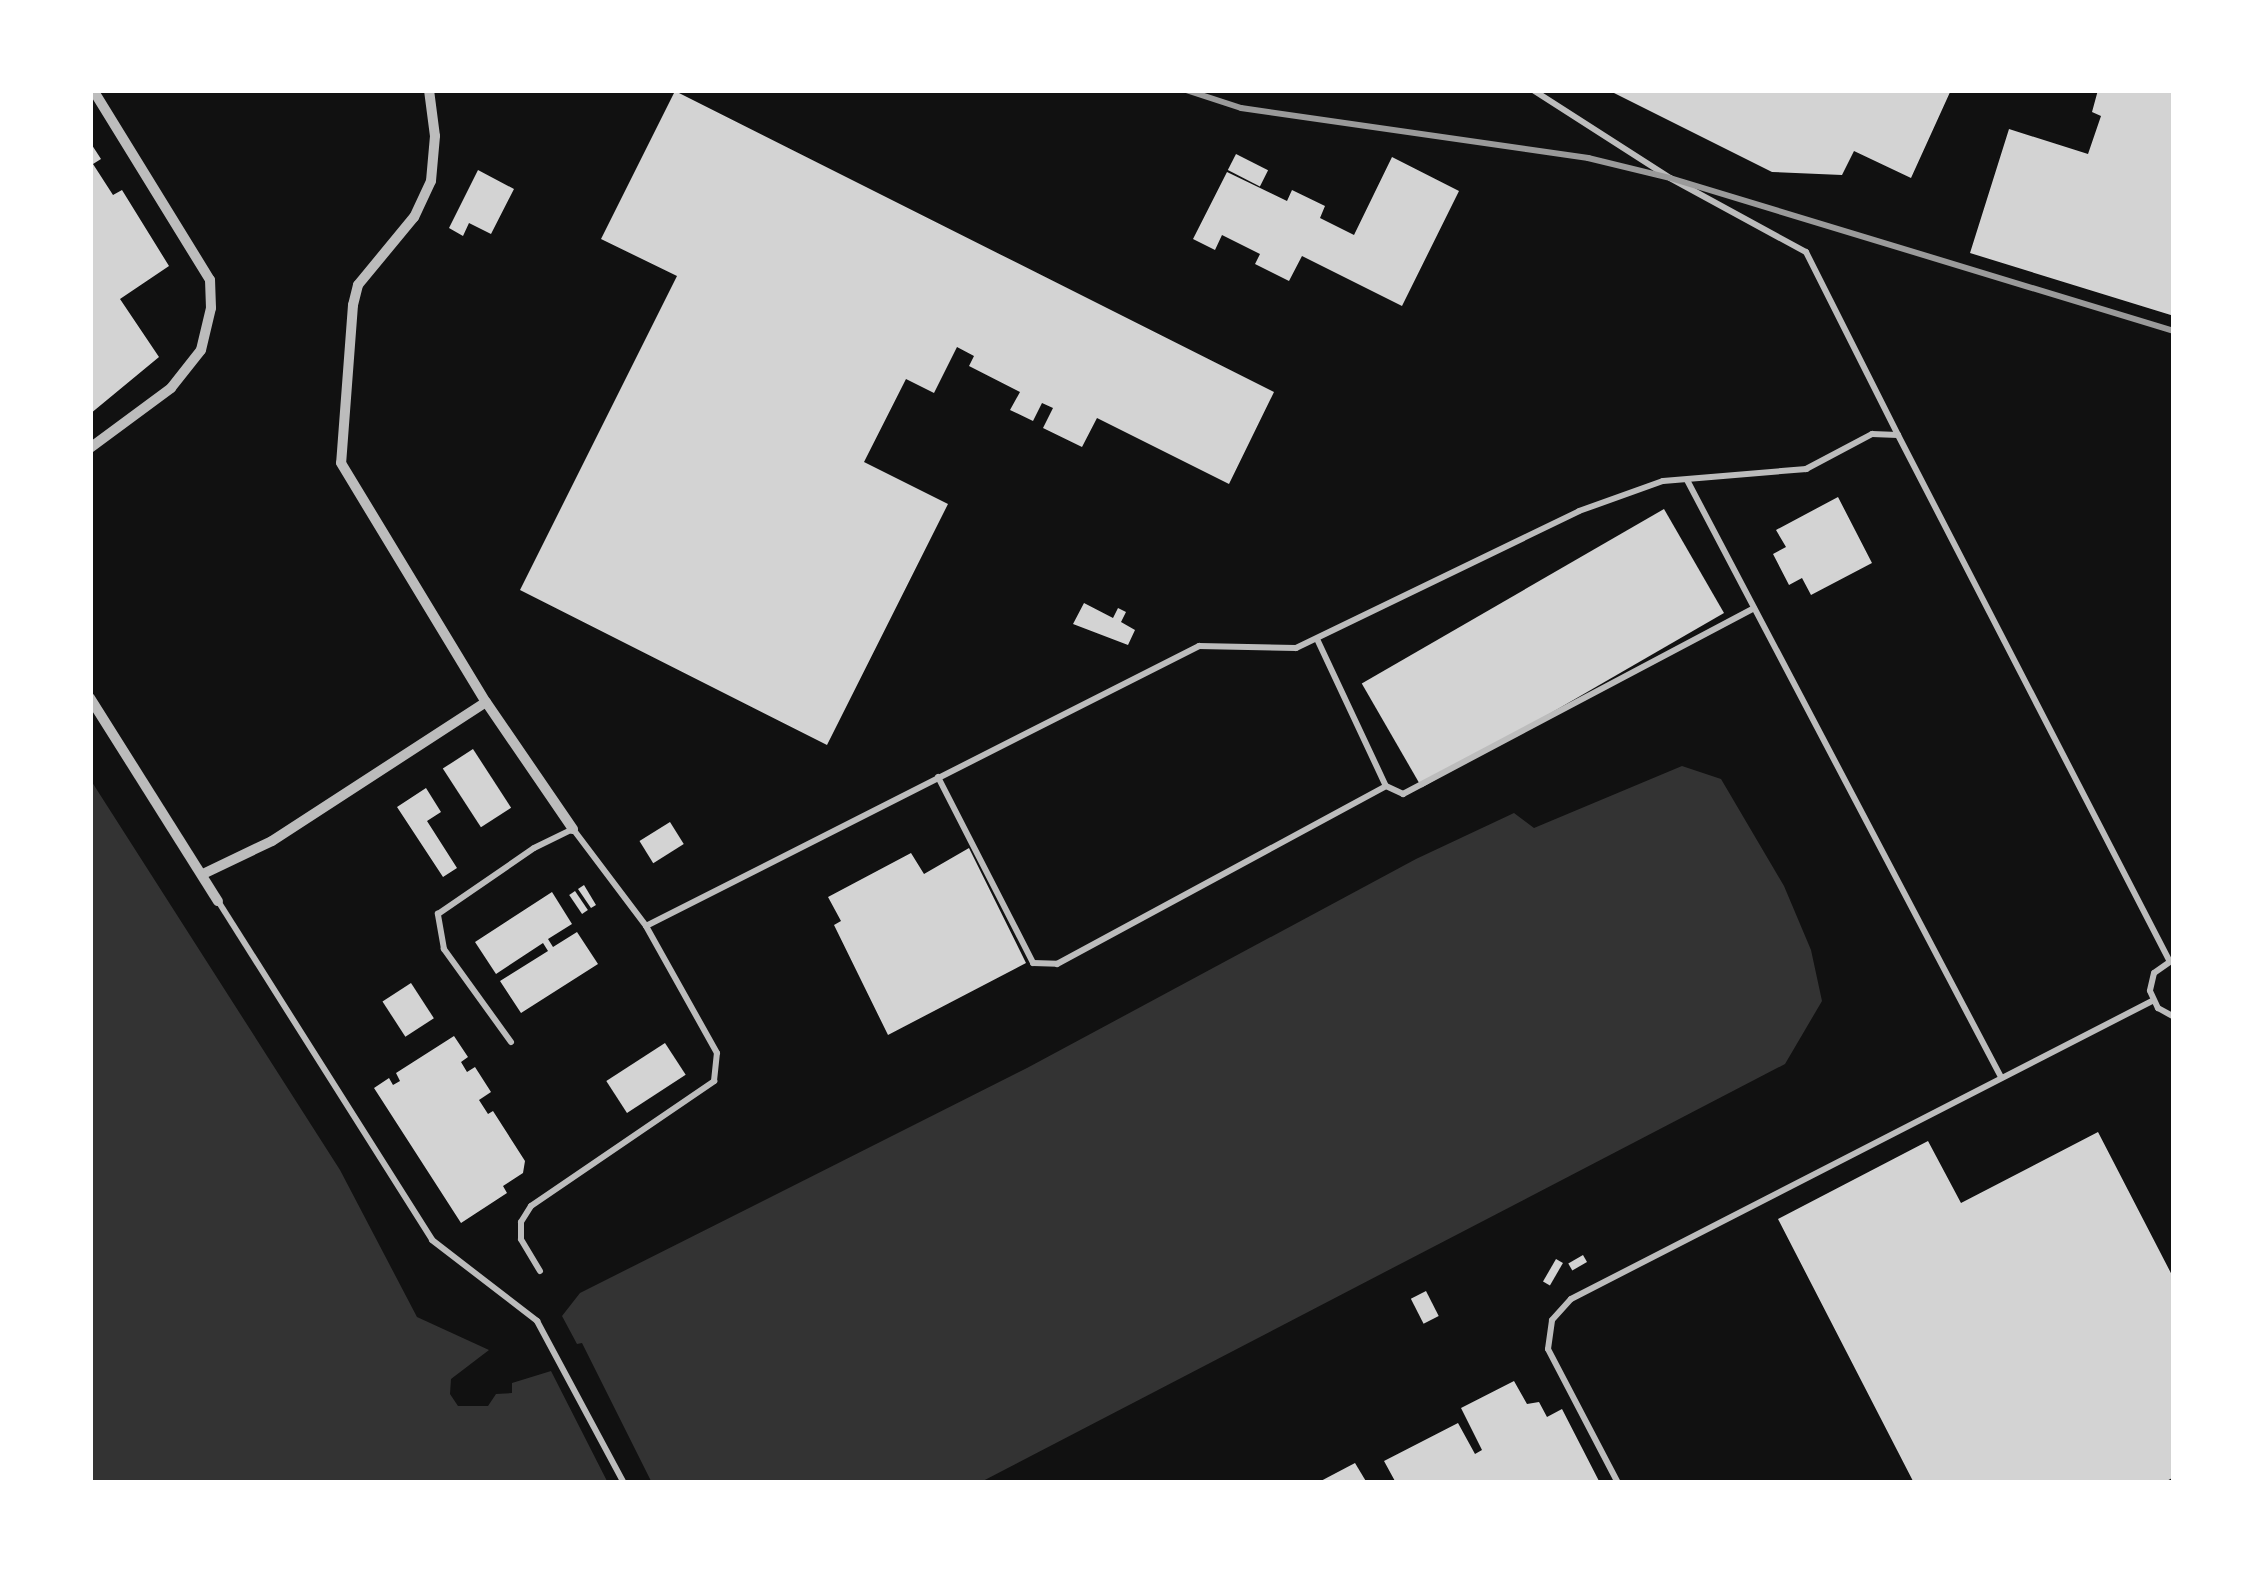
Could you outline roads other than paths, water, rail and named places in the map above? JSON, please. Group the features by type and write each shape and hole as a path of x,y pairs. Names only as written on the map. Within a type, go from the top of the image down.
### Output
{"street":[{"path":"90,448 171,388 201,350 208,331 209,280 93,90"},
{"path":"429,90 435,136 431,181 414,217 358,285 353,305 341,463 486,702 573,829"},
{"path":"90,698 218,902"},
{"path":"203,874 272,841 486,702"}],"lane":[{"path":"1533,90 1670,178 1806,252 2171,960 2150,982 2152,1001 2174,1017"},
{"path":"646,926 1198,646 1297,648 1579,511 1663,481 1806,470 1872,434 1898,435"},
{"path":"1687,480 2001,1078"},
{"path":"1317,638 1386,786 1403,794 1754,608"},
{"path":"938,777 1034,963 1057,964 1386,786"},
{"path":"511,1042 444,949 438,914 535,847 573,829 646,926 717,1053 714,1081 531,1206 520,1222 521,1239 540,1271"},
{"path":"218,902 432,1240 537,1322 624,1483"},
{"path":"1618,1483 1548,1349 1552,1320 1571,1299 2152,1001"}],"railway":[{"path":"1186,90 1241,108 1588,158 1670,178 2174,331"}]}
